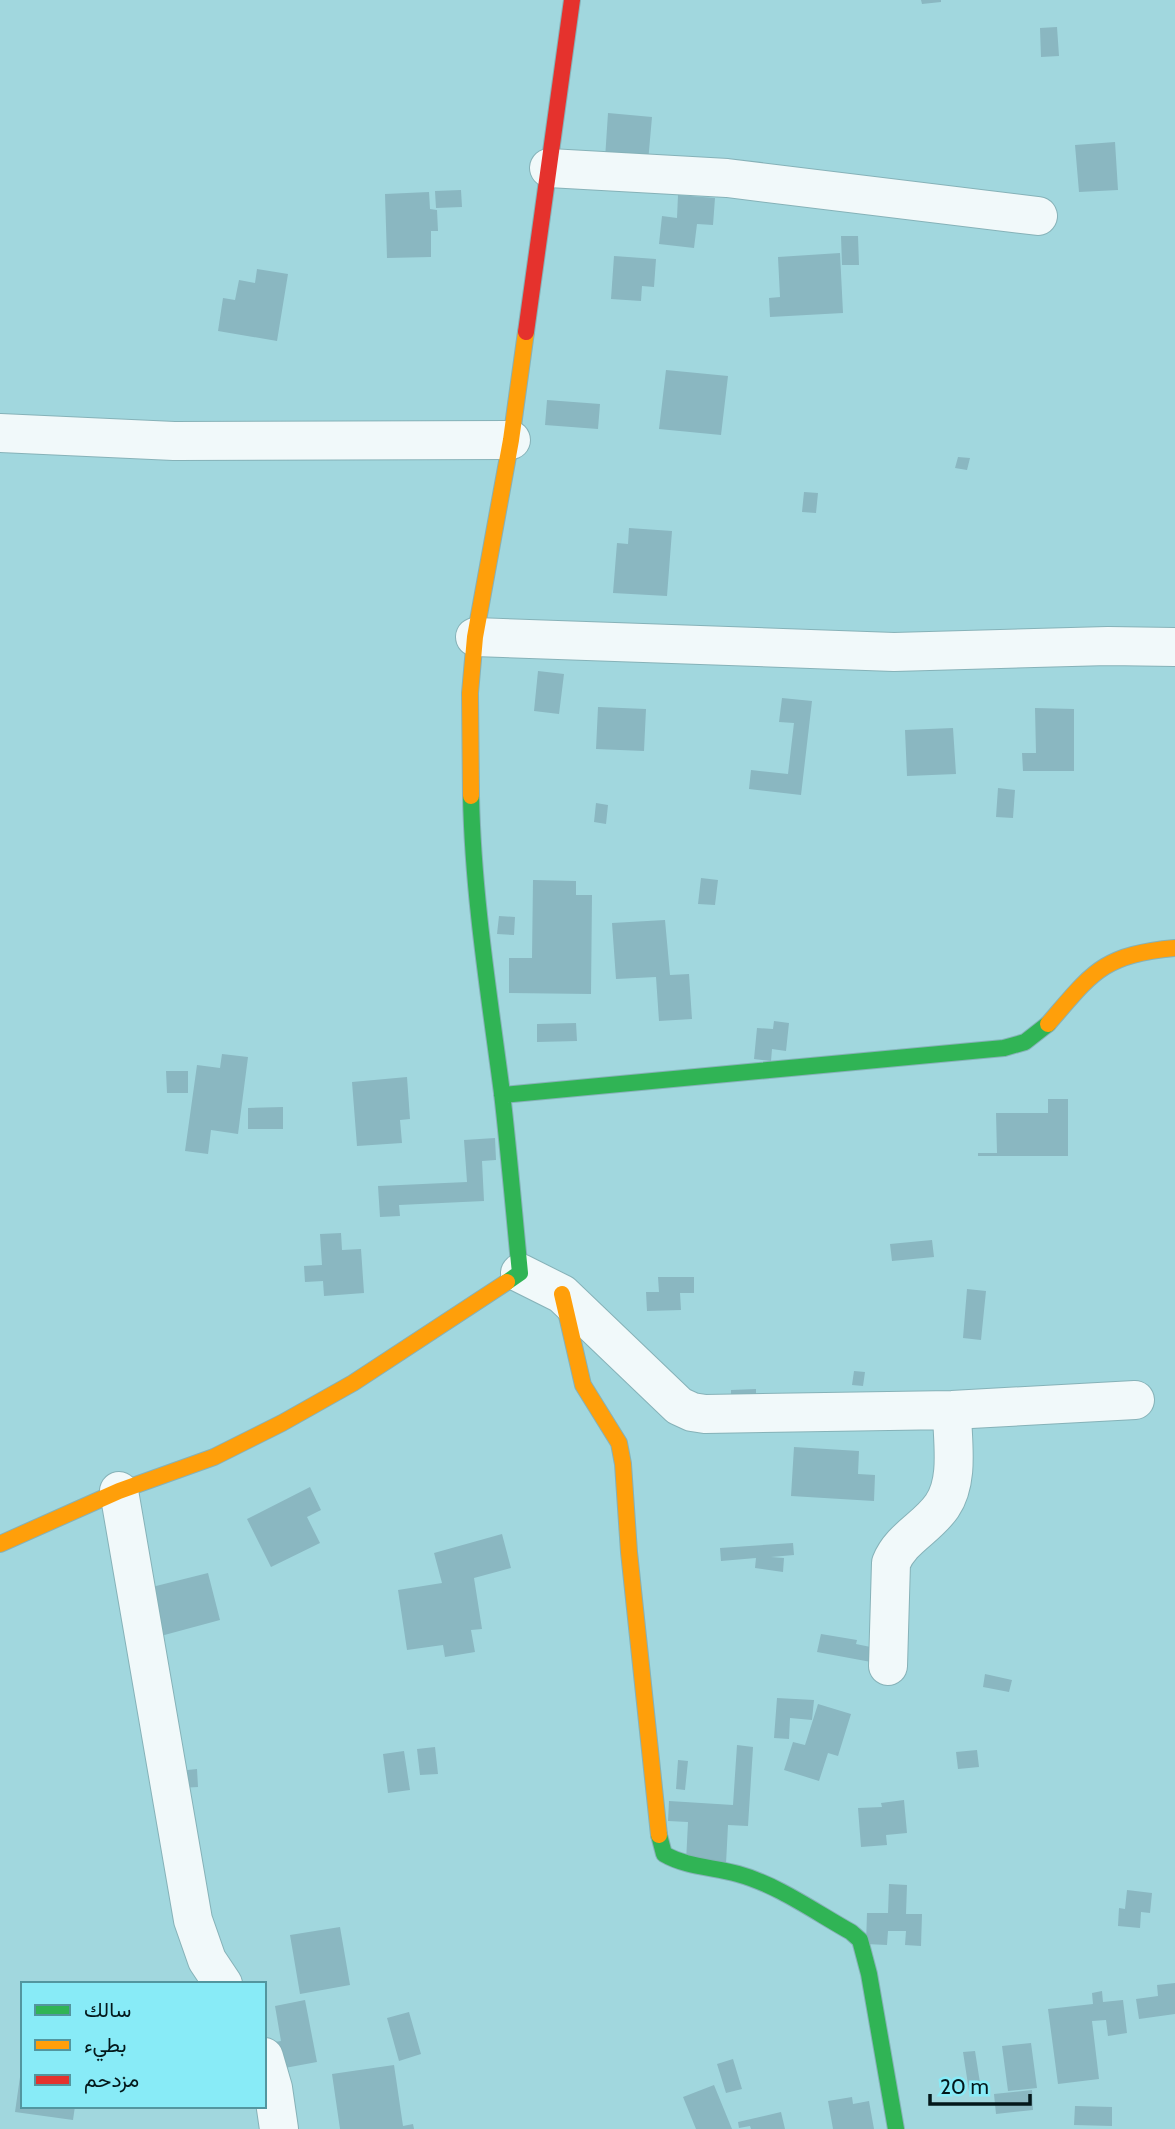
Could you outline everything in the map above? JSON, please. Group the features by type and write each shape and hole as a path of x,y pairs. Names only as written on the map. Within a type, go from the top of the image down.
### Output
{"street":[{"path":"520,1273 502,1095 481,946 472,844 470,693 475,637 511,440 572,0"},
{"path":"550,168 727,178 1038,216"},
{"path":"0,433 174,441 511,440"},
{"path":"475,637 894,652 1108,646 1175,647"},
{"path":"502,1095 982,1050 1022,1043 1040,1033 1098,970 1116,958 1175,948"},
{"path":"520,1273 562,1294 679,1406 692,1412 952,1410 1135,1400"},
{"path":"0,1544 119,1491 214,1457 294,1416 353,1383 520,1273"},
{"path":"562,1294 583,1385 619,1443 623,1464 628,1552 660,1844 664,1854 674,1860 739,1874 770,1886 851,1932 860,1940 869,1974 896,2129"},
{"path":"888,1665 891,1563 896,1551 942,1507 950,1488 953,1471 952,1410"},
{"path":"119,1491 193,1920 207,1960 222,1982"},
{"path":"266,2064 273,2088 279,2129"}],"building":[{"path":"921,0 941,0 941,2 922,4"},
{"path":"1057,27 1059,56 1041,57 1040,28"},
{"path":"608,113 652,117 648,162 605,159"},
{"path":"1115,142 1118,190 1079,192 1075,145"},
{"path":"461,190 462,207 436,208 435,191"},
{"path":"429,192 430,209 437,210 438,231 431,231 431,257 387,258 385,194"},
{"path":"678,195 715,198 713,225 697,224 694,248 659,244 662,216 677,218"},
{"path":"841,236 858,236 859,265 842,265"},
{"path":"840,253 843,313 770,317 769,298 780,297 778,257"},
{"path":"614,256 656,259 654,287 642,286 641,301 611,299"},
{"path":"257,269 288,274 277,341 218,331 223,298 235,300 239,280 255,283"},
{"path":"666,370 728,376 721,435 659,429"},
{"path":"547,400 600,404 598,429 545,425"},
{"path":"958,457 970,458 967,470 955,468"},
{"path":"804,492 818,493 816,513 802,512"},
{"path":"629,528 672,531 667,596 613,593 617,543 628,544"},
{"path":"538,671 564,674 559,714 534,711"},
{"path":"782,698 812,701 801,795 749,789 751,770 788,774 794,723 779,722"},
{"path":"598,707 646,709 644,751 596,749"},
{"path":"1035,708 1074,709 1074,771 1023,771 1022,753 1036,753"},
{"path":"953,728 956,774 907,776 905,730"},
{"path":"998,788 1015,790 1013,818 996,817"},
{"path":"596,803 608,805 606,824 594,822"},
{"path":"701,878 718,880 715,905 698,904"},
{"path":"533,880 576,881 576,895 592,895 591,994 509,993 509,958 532,958"},
{"path":"499,916 515,917 514,935 497,934"},
{"path":"665,920 670,975 689,974 692,1019 659,1021 656,977 616,979 612,923"},
{"path":"774,1021 789,1023 786,1051 772,1049 771,1061 754,1059 757,1028 773,1029"},
{"path":"576,1023 577,1041 537,1042 537,1024"},
{"path":"222,1054 248,1057 238,1134 211,1130 208,1154 185,1151 197,1065 220,1068"},
{"path":"166,1071 188,1071 188,1093 167,1093"},
{"path":"407,1077 410,1119 400,1120 402,1143 357,1146 352,1082"},
{"path":"1048,1099 1068,1099 1068,1156 978,1156 978,1153 997,1153 996,1113 1048,1113"},
{"path":"283,1107 283,1129 248,1129 248,1108"},
{"path":"495,1138 496,1160 482,1161 484,1201 399,1205 400,1216 380,1217 378,1186 467,1182 464,1140"},
{"path":"341,1233 342,1250 361,1249 364,1293 324,1296 323,1281 305,1282 304,1266 322,1265 320,1234"},
{"path":"932,1240 934,1257 892,1261 890,1244"},
{"path":"658,1277 694,1277 694,1293 680,1293 681,1310 647,1311 646,1292 659,1292"},
{"path":"967,1289 986,1291 981,1340 963,1338"},
{"path":"854,1371 865,1372 863,1386 852,1385"},
{"path":"756,1389 756,1400 731,1401 731,1390"},
{"path":"794,1447 859,1451 858,1474 875,1475 874,1501 791,1496"},
{"path":"310,1487 321,1510 307,1517 320,1543 271,1567 247,1519"},
{"path":"502,1534 511,1568 474,1578 482,1629 471,1630 475,1652 445,1657 443,1645 407,1650 398,1590 442,1583 434,1553"},
{"path":"793,1543 794,1555 771,1557 784,1558 783,1572 755,1568 756,1558 721,1561 720,1548"},
{"path":"208,1573 220,1620 157,1637 144,1589"},
{"path":"821,1634 857,1640 856,1644 885,1650 882,1664 817,1652"},
{"path":"985,1674 1012,1680 1009,1692 983,1687"},
{"path":"777,1698 814,1700 812,1720 790,1718 789,1739 774,1738"},
{"path":"818,1704 851,1714 838,1756 828,1753 819,1781 784,1770 793,1742 805,1745"},
{"path":"737,1745 753,1747 748,1826 728,1825 726,1864 686,1862 688,1822 668,1821 669,1801 733,1805"},
{"path":"435,1747 438,1774 420,1775 417,1749"},
{"path":"977,1750 979,1767 958,1769 956,1752"},
{"path":"404,1751 410,1790 388,1793 383,1754"},
{"path":"678,1760 688,1761 685,1790 676,1789"},
{"path":"197,1769 198,1787 180,1788 178,1771"},
{"path":"904,1800 907,1833 886,1835 887,1845 861,1847 858,1808 882,1807 881,1803"},
{"path":"889,1884 907,1885 906,1914 922,1914 921,1946 905,1945 906,1931 888,1931 887,1945 866,1944 867,1913 888,1913"},
{"path":"1127,1890 1152,1893 1150,1913 1141,1912 1140,1928 1118,1926 1119,1908 1125,1909"},
{"path":"340,1927 350,1985 300,1994 290,1935"},
{"path":"1175,1983 1175,2014 1139,2019 1136,1999 1158,1996 1157,1985"},
{"path":"1102,1991 1103,2002 1123,2000 1127,2033 1108,2036 1106,2020 1092,2021 1099,2079 1058,2084 1048,2009 1093,2004 1092,1993"},
{"path":"305,2000 317,2062 274,2070 269,2043 281,2041 275,2006"},
{"path":"409,2012 421,2054 399,2061 387,2018"},
{"path":"1031,2043 1037,2088 1008,2091 1002,2046"},
{"path":"975,2051 981,2089 969,2091 963,2052"},
{"path":"733,2059 742,2089 726,2093 717,2064"},
{"path":"394,2065 403,2126 413,2124 414,2129 340,2129 332,2074"},
{"path":"21,2070 21,2108 75,2108 73,2120 15,2112"},
{"path":"714,2085 732,2129 696,2129 683,2097"},
{"path":"1032,2090 1033,2110 996,2114 994,2094"},
{"path":"852,2097 853,2104 869,2101 874,2129 833,2129 828,2101"},
{"path":"1075,2106 1112,2107 1112,2126 1074,2125"},
{"path":"781,2112 785,2129 751,2129 750,2126 739,2128 738,2122"}],"traffic: fast":[{"path":"471,796 478,908 502,1093 520,1273 507,1282"},
{"path":"502,1095 1004,1048 1025,1042 1048,1024"},
{"path":"659,1835 664,1854 681,1862 738,1874 767,1885 851,1932 860,1940 869,1974 896,2129"}],"traffic: slow":[{"path":"471,796 470,693 475,637 511,440 526,332"},
{"path":"1048,1024 1101,969 1131,956 1175,948"},
{"path":"0,1544 119,1491 214,1457 282,1423 353,1383 507,1282"},
{"path":"562,1294 583,1385 619,1443 623,1464 629,1552 659,1835"}],"traffic: jam":[{"path":"526,332 572,0"}]}
